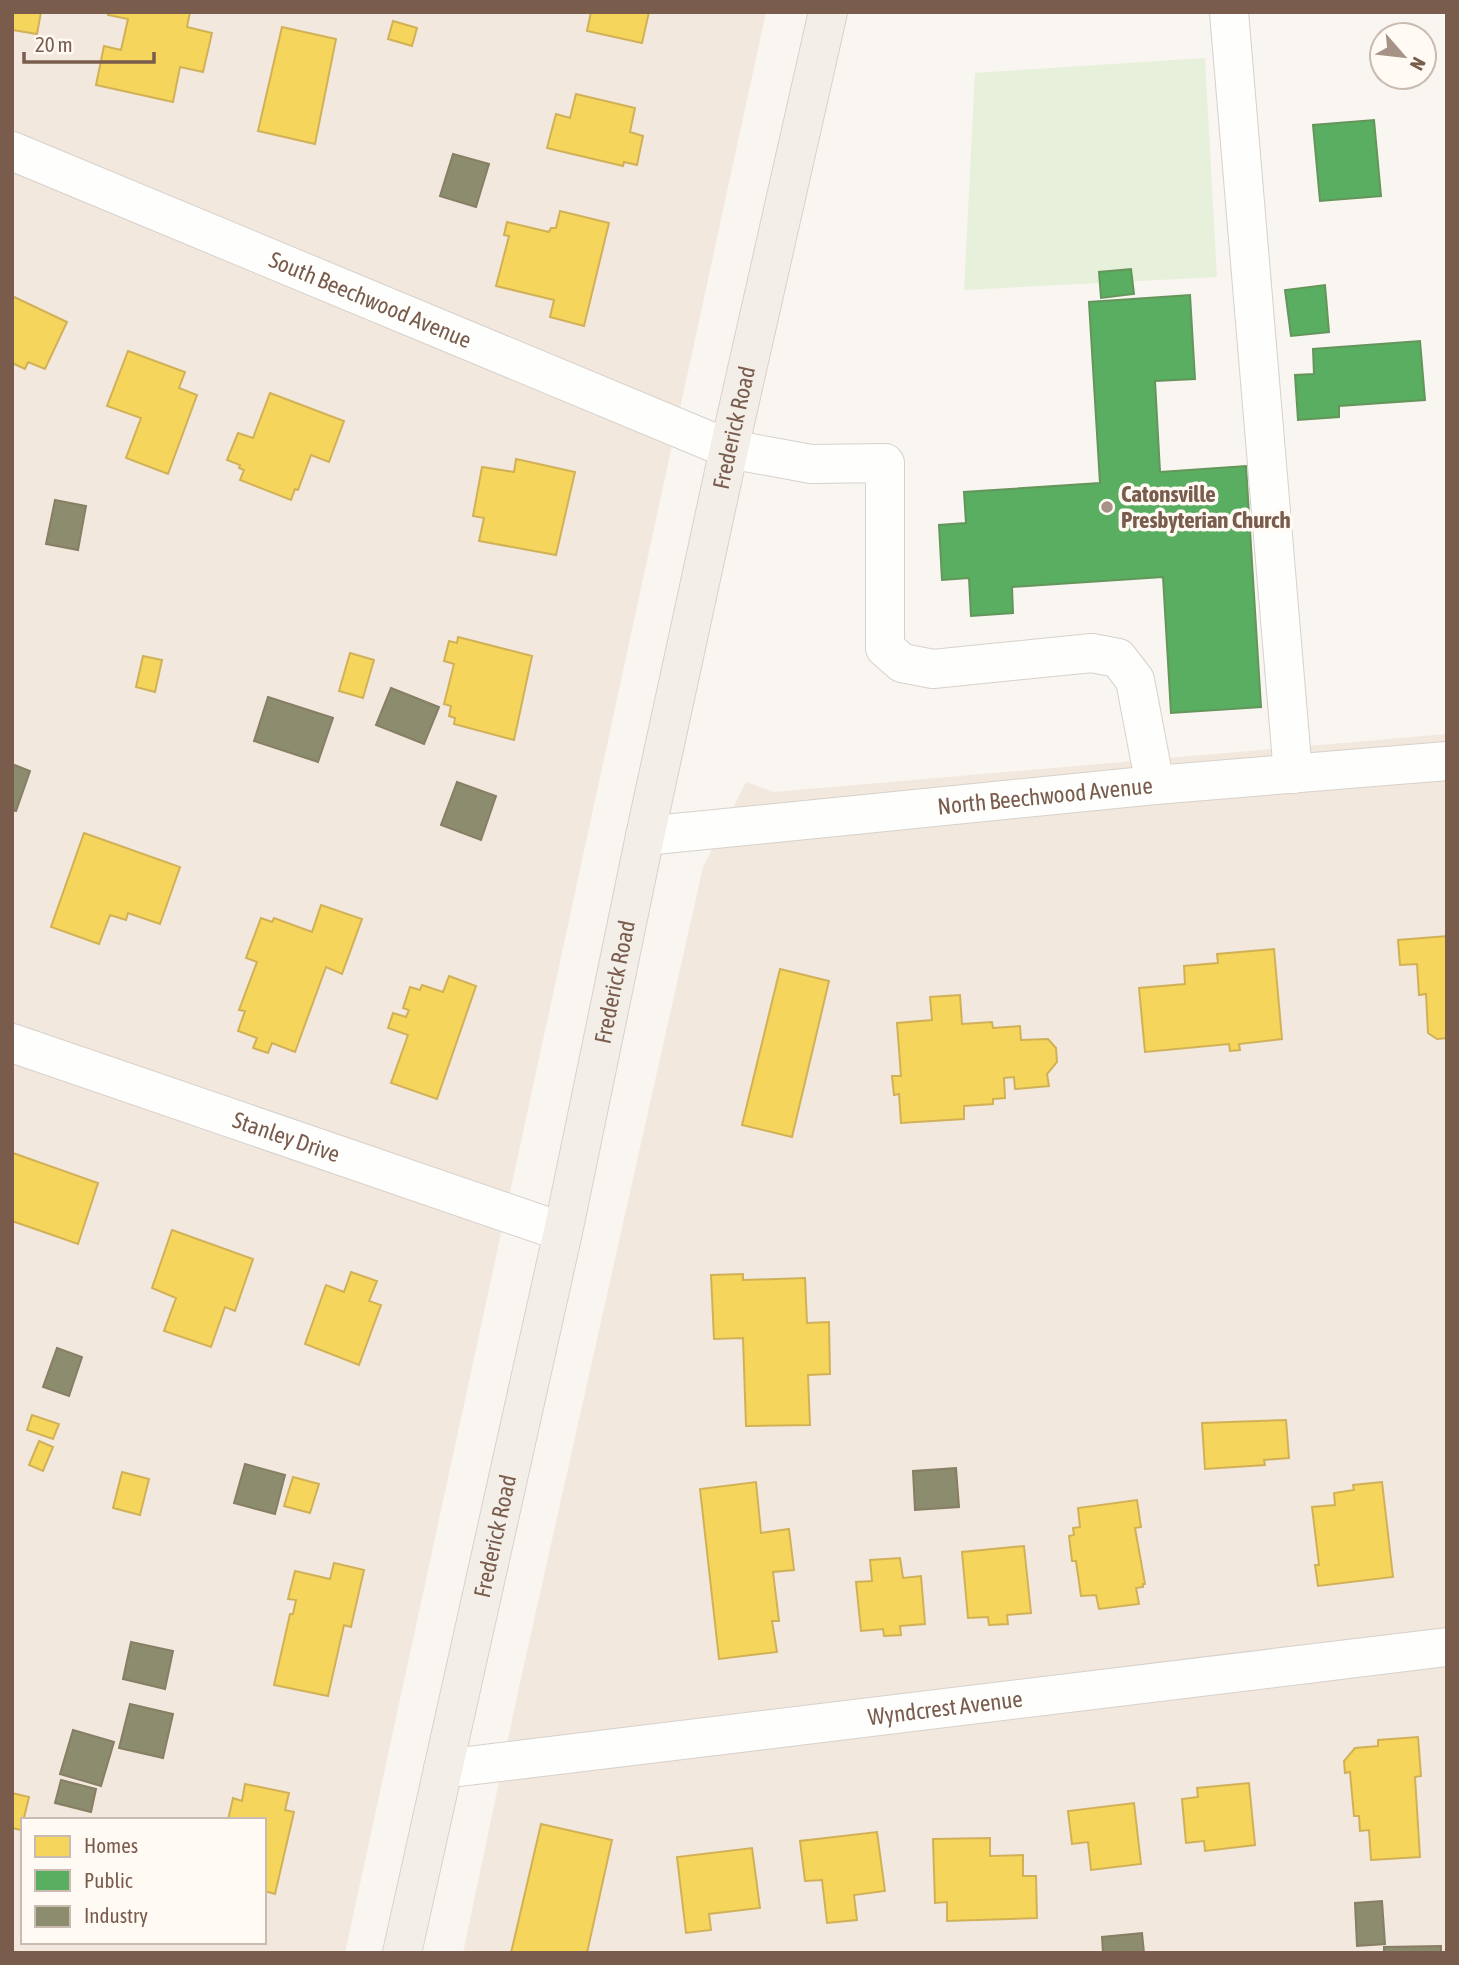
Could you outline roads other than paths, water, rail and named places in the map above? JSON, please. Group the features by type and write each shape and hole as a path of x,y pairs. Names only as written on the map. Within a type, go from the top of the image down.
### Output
{"main road":[{"name":"Frederick Road","path":"402,1953 563,1232 729,449 828,12"}],"street":[{"path":"1229,12 1293,774"},
{"name":"South Beechwood Avenue","path":"12,151 729,449 811,464 885,463 885,648 902,663 933,669 1092,653 1118,658 1135,680 1155,785"},
{"name":"North Beechwood Avenue","path":"645,836 1155,785 1447,761"},
{"name":"Stanley Drive","path":"12,1043 563,1232"},
{"name":"Wyndcrest Avenue","path":"443,1769 1447,1647"}],"place":[{"name":"Catonsville Presbyterian Church","path":"1107,507"}]}
